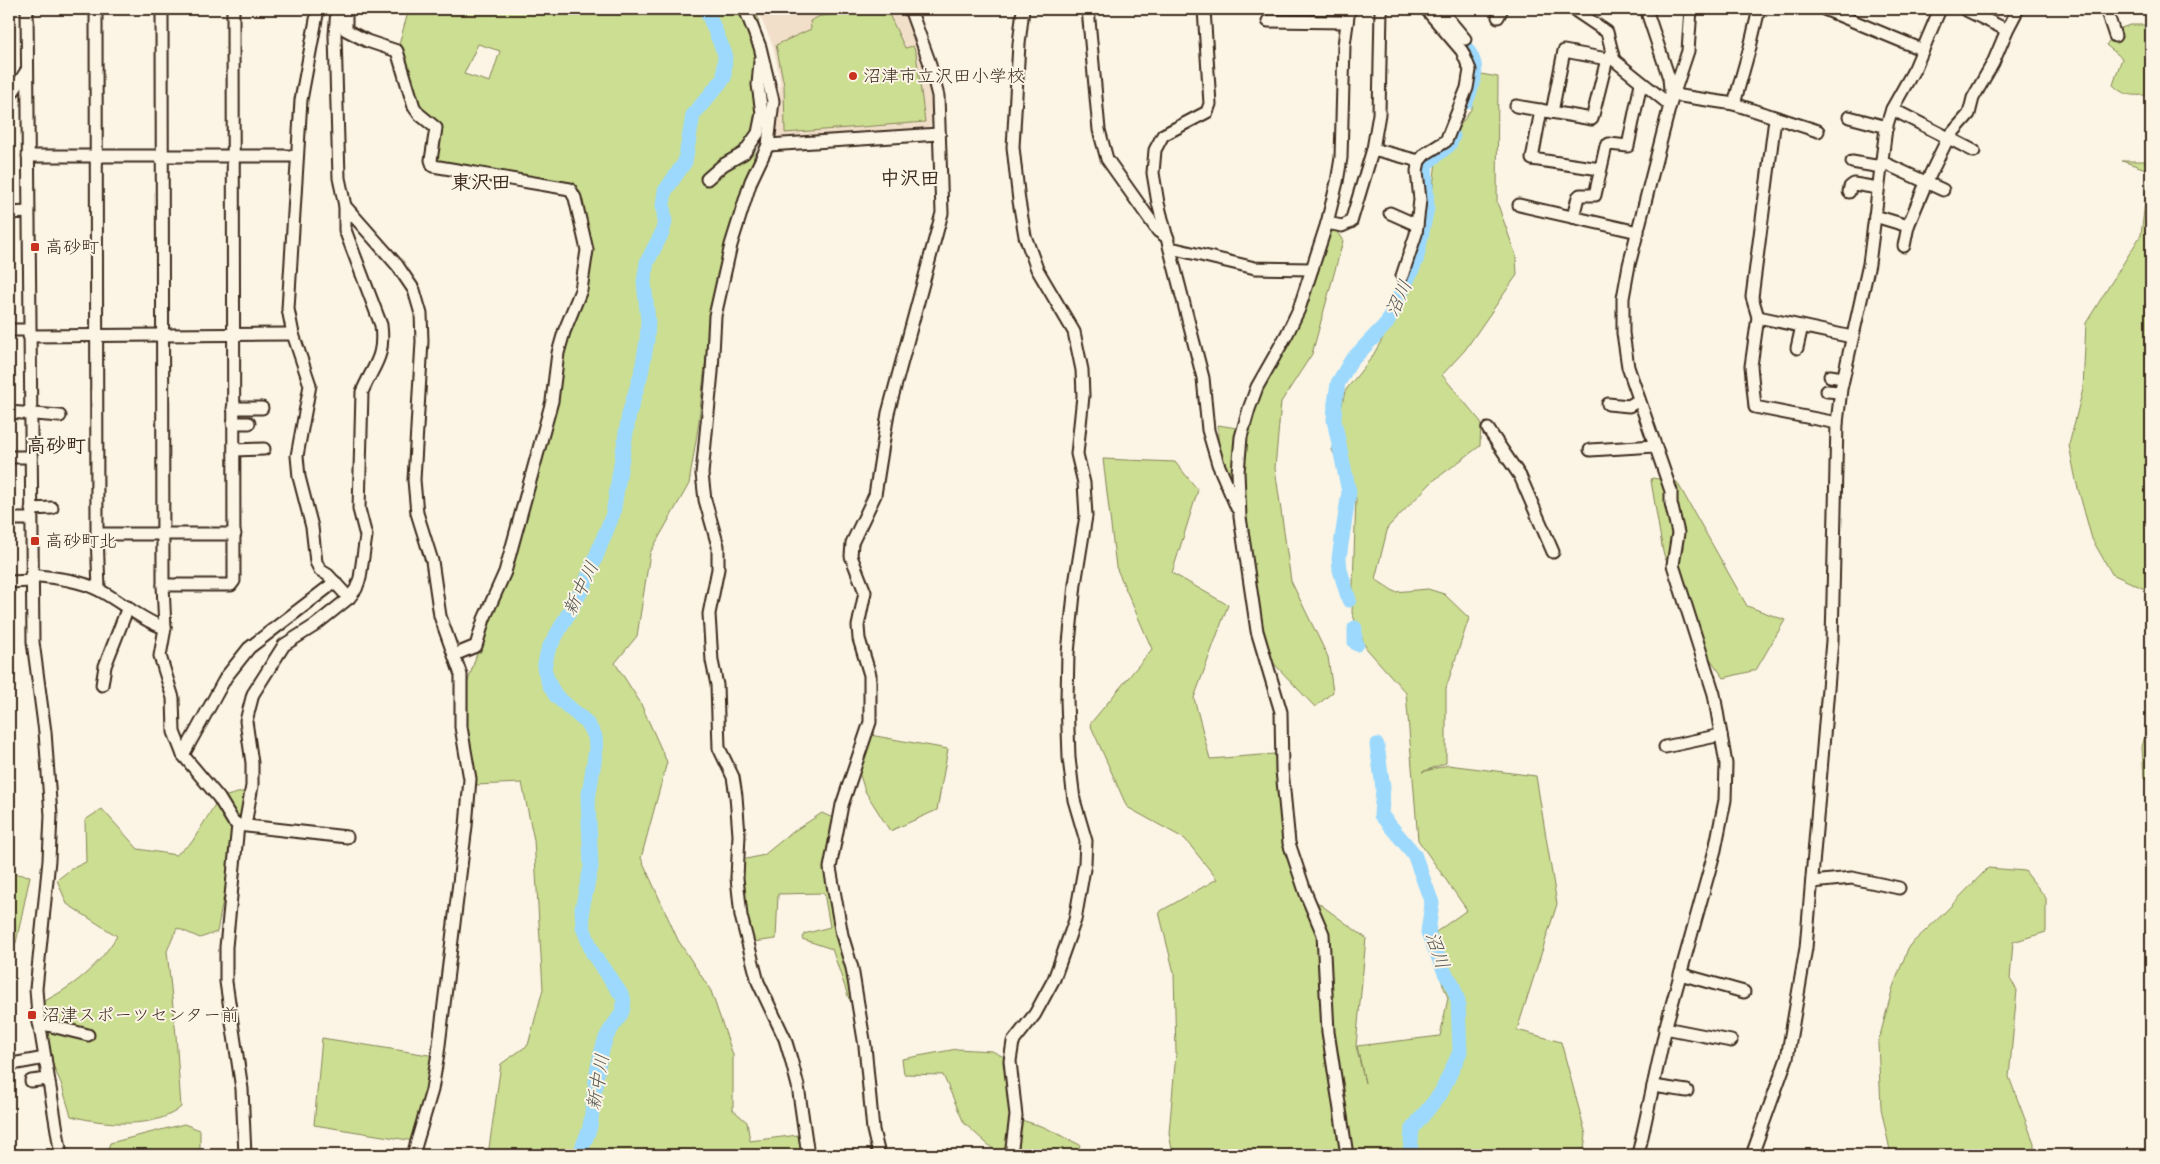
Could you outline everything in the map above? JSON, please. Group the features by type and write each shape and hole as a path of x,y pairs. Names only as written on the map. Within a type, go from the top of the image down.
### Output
{"street":[{"path":"27,9 32,642 46,740 51,815 49,860 36,989 39,1023 61,1155"},
{"path":"96,9 98,590"},
{"path":"162,9 163,585 165,628 160,656 173,698 174,730 183,755 219,798 232,821 241,825 347,837"},
{"path":"163,585 230,585 234,581 232,335 233,9"},
{"path":"318,9 301,100 288,309 293,334 310,385 297,456 299,476 312,527 316,562 320,570 335,582 348,598"},
{"path":"245,1155 242,1089 226,982 226,947 241,825 252,786 252,763 246,721 253,694 284,645 314,626 348,598 356,589 360,578 366,536 359,509 362,392 368,376 380,357 383,341 381,325 345,230 346,206 340,178 335,35 337,9"},
{"path":"346,9 346,30 367,41 397,50 414,107 419,114 436,128 431,160 433,166 570,189 575,198 587,250 581,290 564,332 558,354 552,401 505,572 484,619 476,646 454,655"},
{"path":"746,9 760,46 772,101 768,145 751,181 731,246 715,316 712,372 702,474 705,500 718,546 718,569 709,614 712,661 717,684 718,748 733,777 736,796 739,835 737,878 741,916 758,982 785,1039 789,1052 798,1086 808,1155"},
{"path":"879,1155 873,1130 856,990 842,934 830,868 842,805 870,722 870,675 859,638 858,626 865,592 851,556 852,543 875,496 888,413 942,213 938,96 929,60 910,9"},
{"path":"1011,1155 1016,1116 1010,1062 1013,1042 1035,1014 1054,979 1075,920 1085,863 1086,841 1073,791 1069,758 1067,699 1071,623 1086,516 1084,483 1077,454 1083,396 1082,370 1074,332 1037,269 1025,236 1019,201 1013,147 1018,54 1023,9"},
{"path":"1088,9 1099,130 1107,159 1158,231 1169,243 1255,268 1312,269"},
{"path":"1204,9 1210,104 1206,112 1163,135 1155,150 1152,173 1202,378 1208,430 1218,464 1240,517"},
{"path":"1348,1155 1328,1032 1323,934 1306,894 1289,843 1282,770 1281,712 1257,632 1240,517 1238,472 1241,437 1249,409 1257,387 1299,309 1327,223 1341,158 1344,45 1349,9"},
{"path":"1327,223 1342,226 1351,222 1373,150 1379,114 1381,9"},
{"path":"1402,276 1417,225 1420,200 1419,160 1446,141 1467,88 1470,70 1462,51 1426,9"},
{"path":"1445,9 1444,14 1465,39"},
{"path":"1516,106 1592,119 1609,57 1607,32 1573,9"},
{"path":"1638,1155 1666,1028 1715,850 1724,800 1726,764 1714,694 1673,565 1678,533 1671,503 1671,491 1628,368 1623,333 1623,298 1629,265 1672,101 1688,51 1691,9"},
{"path":"1734,104 1759,9"},
{"path":"1824,9 1923,50"},
{"path":"1752,1155 1787,1058 1806,948 1832,640 1837,423 1843,378 1841,360 1852,337 1868,264 1887,128 1892,109 1923,50 1940,9"},
{"path":"1964,9 2007,30"},
{"path":"1904,246 1908,226 1926,183 1948,138 1969,114 1973,98 1993,63 2018,9"},
{"path":"2106,9 2115,36"},
{"path":"1648,15 1668,78 1672,101"},
{"path":"1268,21 1347,22"},
{"path":"706,179 723,165 744,153 758,133 762,113 758,85 760,46"},
{"path":"1600,169 1532,159 1564,51 1609,57 1641,83 1672,101 1734,104 1775,119 1818,131"},
{"path":"9,98 27,70"},
{"path":"1573,217 1580,195 1595,195 1606,146 1609,144 1628,146 1641,83"},
{"path":"1892,109 1974,151"},
{"path":"1849,117 1887,128"},
{"path":"1775,119 1752,297 1758,317 1751,366 1755,407 1837,423"},
{"path":"768,145 939,134"},
{"path":"1373,150 1419,160"},
{"path":"28,156 297,156"},
{"path":"1852,162 1882,165 1943,190"},
{"path":"1849,192 1850,187 1854,184 1878,188"},
{"path":"1519,205 1638,232"},
{"path":"346,206 397,265 414,290 421,314 422,341 414,471 417,514 432,561 440,616 461,675 460,727 470,779 438,1053 432,1090 413,1155"},
{"path":"9,212 28,212"},
{"path":"1390,213 1417,225"},
{"path":"1875,216 1908,226"},
{"path":"1758,317 1852,337"},
{"path":"1797,348 1802,326"},
{"path":"9,330 29,333 98,335 293,334"},
{"path":"1830,376 1843,378"},
{"path":"1827,391 1840,392"},
{"path":"1608,404 1629,406 1639,400"},
{"path":"233,408 262,408"},
{"path":"9,412 60,416"},
{"path":"234,424 249,423"},
{"path":"1488,429 1520,476 1553,552"},
{"path":"1590,450 1655,446"},
{"path":"234,450 264,449"},
{"path":"9,457 31,457"},
{"path":"9,519 52,508"},
{"path":"97,534 235,534"},
{"path":"9,582 31,578 72,580 98,590 154,624 165,628"},
{"path":"183,755 226,677 248,648 335,582"},
{"path":"102,684 105,666 128,607"},
{"path":"1665,747 1721,735"},
{"path":"1812,882 1852,878 1898,888"},
{"path":"1680,974 1744,992"},
{"path":"39,1023 88,1035"},
{"path":"1666,1028 1731,1041"},
{"path":"12,1064 45,1058"},
{"path":"31,1081 48,1079"},
{"path":"1653,1086 1686,1091"}],"shaded area":[{"name":"沼津市立沢田小学校","path":"757,9 906,9 927,71 933,122 928,128 781,139 777,135 780,81 773,46"}],"green space":[{"path":"409,9 757,9 765,83 766,126 758,133 752,168 710,322 698,428 689,484 650,553 637,636 615,663 640,702 667,762 641,858 678,940 711,991 733,1055 733,1110 747,1122 750,1141 798,1135 804,1155 488,1155 501,1064 528,1045 543,989 534,840 522,783 475,785 461,703 512,545 558,353 590,274 591,252 572,187 433,166 433,128 419,114 397,51","holes":["478,44 500,51 490,82 464,74"]},
{"name":"沼津市立沢田小学校","path":"887,10 905,48 913,46 916,53 925,122 785,133 784,85 776,45 811,29 810,21 820,16"},
{"path":"2130,25 2151,25 2151,95 2127,94 2113,85 2122,58 2106,45 2118,29"},
{"path":"1475,73 1498,77 1497,202 1516,256 1517,275 1465,350 1442,375 1481,422 1480,446 1433,481 1388,527 1375,579 1395,592 1428,589 1444,594 1469,618 1446,688 1446,763 1422,772 1448,765 1536,776 1557,904 1517,1030 1561,1042 1586,1135 1583,1155 1173,1155 1169,1133 1176,1053 1174,973 1159,912 1217,879 1185,839 1127,807 1090,724 1152,649 1116,567 1103,459 1175,462 1198,490 1172,573 1228,605 1194,698 1210,759 1274,754 1306,894 1366,938 1356,1046 1365,1083 1357,1046 1440,1036 1448,998 1426,939 1467,910 1418,840 1406,693 1366,648 1352,613 1356,498 1332,450 1345,391 1372,357 1413,285 1433,187 1436,161 1472,108"},
{"path":"2122,161 2151,161 2151,378 2147,417 2151,451 2151,592 2112,574 2092,539 2076,481 2069,445 2083,389 2086,323 2141,235 2149,170"},
{"path":"1332,224 1343,241 1312,354 1281,402 1275,468 1291,581 1328,657 1333,692 1315,707 1262,651 1240,510 1218,447 1218,425 1243,429 1250,392 1298,327"},
{"path":"1652,478 1677,482 1747,606 1785,620 1756,670 1724,678 1696,640 1663,552"},
{"path":"2151,714 2151,780 2144,778 2142,747"},
{"path":"870,735 948,749 937,810 890,831 865,791 858,769"},
{"path":"249,790 238,820 217,932 200,938 177,928 167,951 181,1107 170,1114 143,1122 112,1123 71,1116 61,1083 42,1042 41,1003 64,990 84,975 101,958 117,936 67,904 57,880 71,869 86,862 85,820 102,809 138,849 176,855 192,842 219,798"},
{"path":"822,813 837,820 830,868 856,990 849,999 832,949 802,939 804,934 830,927 824,893 778,894 776,939 753,942 741,927 730,877 738,861 764,855 791,833"},
{"path":"1988,868 2025,871 2046,898 2046,932 2013,942 2010,979 2017,990 2009,1077 2034,1143 2034,1155 1891,1155 1881,1108 1878,1043 1893,987 1909,946"},
{"path":"9,873 30,876 16,943 9,942"},
{"path":"322,1038 435,1056 414,1141 314,1125"},
{"path":"957,1049 992,1051 1008,1059 1015,1118 1044,1127 1080,1145 1077,1155 997,1155 964,1123 943,1075 904,1074 902,1059"},
{"path":"184,1124 200,1130 200,1155 106,1155 110,1143"}],"waterway":[{"name":"新中川","path":"580,1155 590,1126 597,1071 602,1049 606,1038 621,1014 624,1003 623,997 593,954 583,927 582,909 591,867 588,800 596,749 595,736 586,722 556,696 549,684 544,668 548,650 585,584 613,514 629,414 641,374 647,341 648,321 644,282 647,262 662,233 665,222 663,205 665,191 685,162 693,115 724,78 725,54 706,9"},
{"name":"沼川","path":"1451,30 1471,56 1474,63 1474,79 1466,102"},
{"name":"沼川","path":"1349,600 1340,570 1339,558 1349,492 1334,420 1338,383 1351,361 1387,323 1416,261 1427,208 1425,164 1449,145 1453,136"},
{"name":"沼川","path":"1355,628 1355,642 1357,644"},
{"name":"沼川","path":"1377,745 1383,788 1381,815 1414,854 1432,903 1428,932 1446,975 1452,983 1458,1001 1460,1052 1441,1093 1412,1129 1410,1155"}],"place":[{"name":"沼津市立沢田小学校","path":"853,76"},
{"name":"高砂町","path":"35,247"},
{"name":"高砂町北","path":"35,541"},
{"name":"沼津スポーツセンター前","path":"32,1015"}],"district":[{"name":"中沢田","path":"910,178"},
{"name":"東沢田","path":"481,182"},
{"name":"高砂町","path":"56,445"}]}
